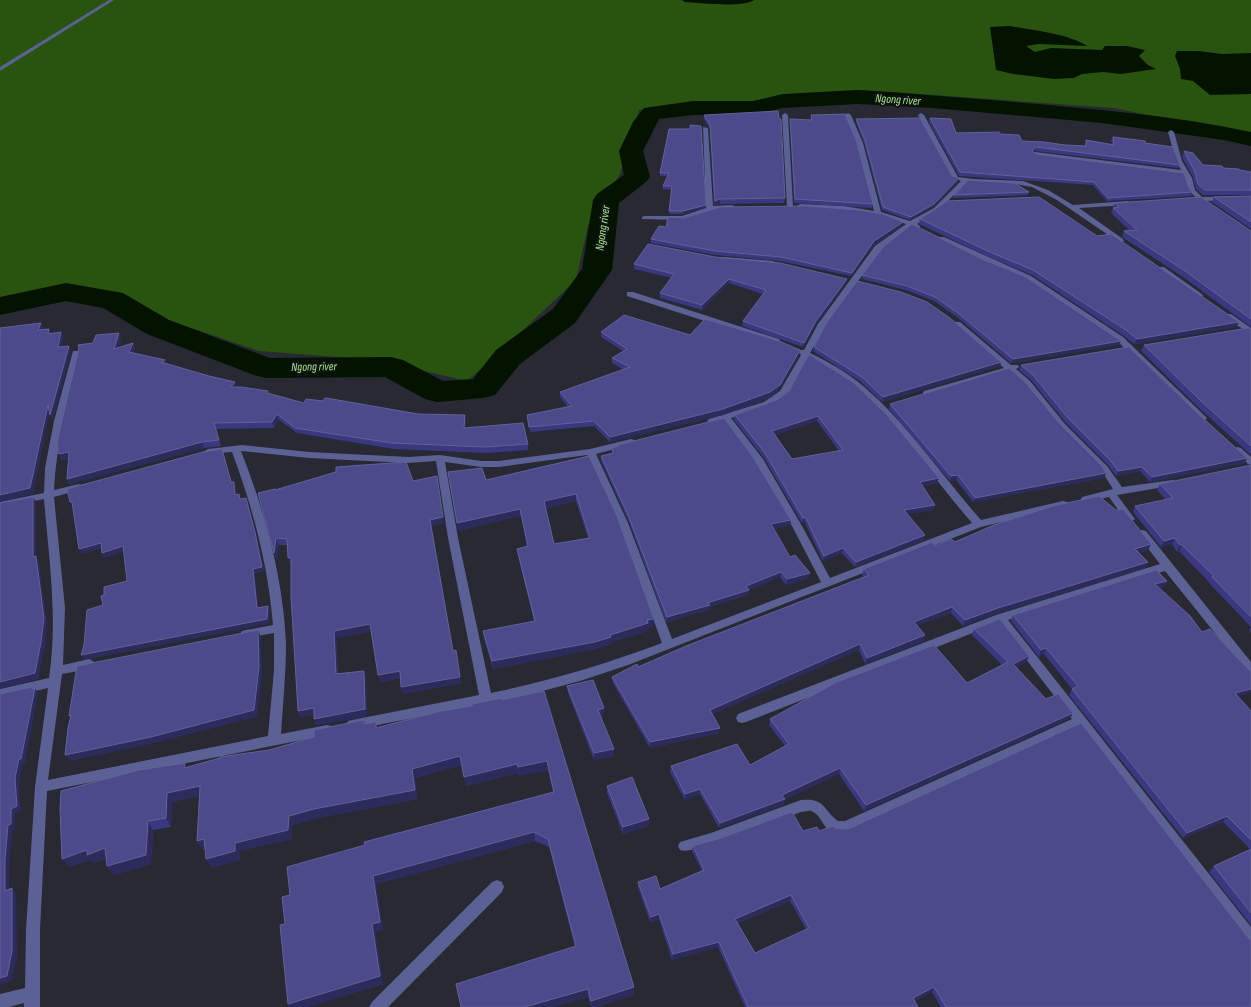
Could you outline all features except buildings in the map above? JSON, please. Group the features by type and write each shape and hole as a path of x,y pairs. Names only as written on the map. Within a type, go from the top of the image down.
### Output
{"street":[{"path":"0,69 112,0"},
{"path":"785,115 786,207 841,208 878,213 893,217 922,230"},
{"path":"848,115 860,143 878,213"},
{"path":"921,115 953,176 966,180 1022,182 1033,185 1057,198 1130,248"},
{"path":"705,128 710,209"},
{"path":"1171,132 1180,161 1192,191 1200,200 1213,208"},
{"path":"1035,154 1186,173"},
{"path":"702,424 726,418 767,404 779,397 788,386 804,353 821,326 855,282 878,248 911,224 948,202 966,180"},
{"path":"1042,198 1057,198"},
{"path":"1188,199 1251,198"},
{"path":"1070,207 1138,202"},
{"path":"644,218 683,218 710,209 720,207 737,207"},
{"path":"933,235 984,260 1012,270 1028,278 1128,349 1210,424"},
{"path":"720,258 780,264"},
{"path":"1154,264 1203,298"},
{"path":"630,294 782,343"},
{"path":"1222,311 1249,331"},
{"path":"952,320 1027,383 1062,426 1094,456 1104,468 1115,492 1168,566 1251,670"},
{"path":"1232,332 1249,331"},
{"path":"1128,349 1146,347"},
{"path":"793,348 857,385 884,406 979,524"},
{"path":"0,1002 32,1000 33,930 41,787 55,676 59,608 49,495 50,468 59,421 76,353"},
{"path":"921,395 1010,368 1023,366"},
{"path":"726,418 758,459 797,526 827,583"},
{"path":"196,454 235,449 309,455 408,460 440,458 481,464 499,464 590,452 642,439"},
{"path":"1230,443 1251,462"},
{"path":"235,449 251,488 262,525 272,569 279,628 280,679 274,740"},
{"path":"590,452 602,473 617,508 668,645"},
{"path":"440,458 452,538 486,698"},
{"path":"41,787 520,692 580,676 668,645 979,524 1115,492 1180,482"},
{"path":"0,505 49,495 86,485"},
{"path":"742,718 1000,618 1168,566"},
{"path":"1000,618 1251,939"},
{"path":"233,636 279,628"},
{"path":"0,694 102,661"},
{"path":"685,846 710,839 801,806 811,805 819,810 833,826 840,828 846,827 923,793 1014,749 1080,721"},
{"path":"377,1007 497,887"}],"green space":[{"path":"0,0 1251,0 1251,136 1114,108 864,90 738,103 639,110 620,174 588,226 576,280 467,381 377,360 259,351 171,321 95,288 48,288 0,299"}],"shaded area":[{"path":"682,0 754,0 740,4 711,4 685,2"},
{"path":"1010,26 1061,35 1087,46 1039,44 1026,46 1035,52 1051,48 1102,50 1105,46 1127,46 1145,50 1139,56 1148,65 1156,69 1121,74 1103,72 1082,74 1074,78 1054,79 1013,74 996,70 990,27"},
{"path":"1177,51 1199,51 1222,54 1251,53 1251,94 1210,95 1193,81 1181,79 1180,69 1175,56"}],"waterway":[{"name":"Ngong river","path":"0,306 66,292 112,300 158,327 266,368 391,367 437,392 483,388 508,357 564,316 597,270 606,200 637,177 631,151 645,122 652,113 693,108 753,108 783,101 857,97 933,101 1102,116 1224,133 1251,139"}]}
